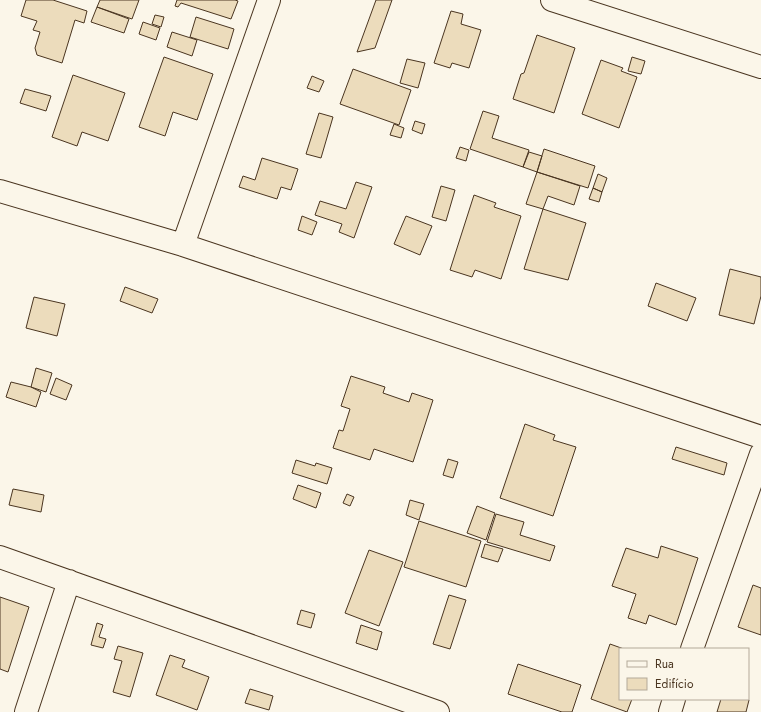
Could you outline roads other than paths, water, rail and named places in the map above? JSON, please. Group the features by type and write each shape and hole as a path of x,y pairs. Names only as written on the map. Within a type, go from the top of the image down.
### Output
{"street":[{"path":"183,245 269,0"},
{"path":"552,0 761,67"},
{"path":"0,191 183,245 761,437"},
{"path":"692,648 761,454"},
{"path":"0,557 69,580 438,712"},
{"path":"26,712 69,580"},
{"path":"670,712 674,700"}]}
